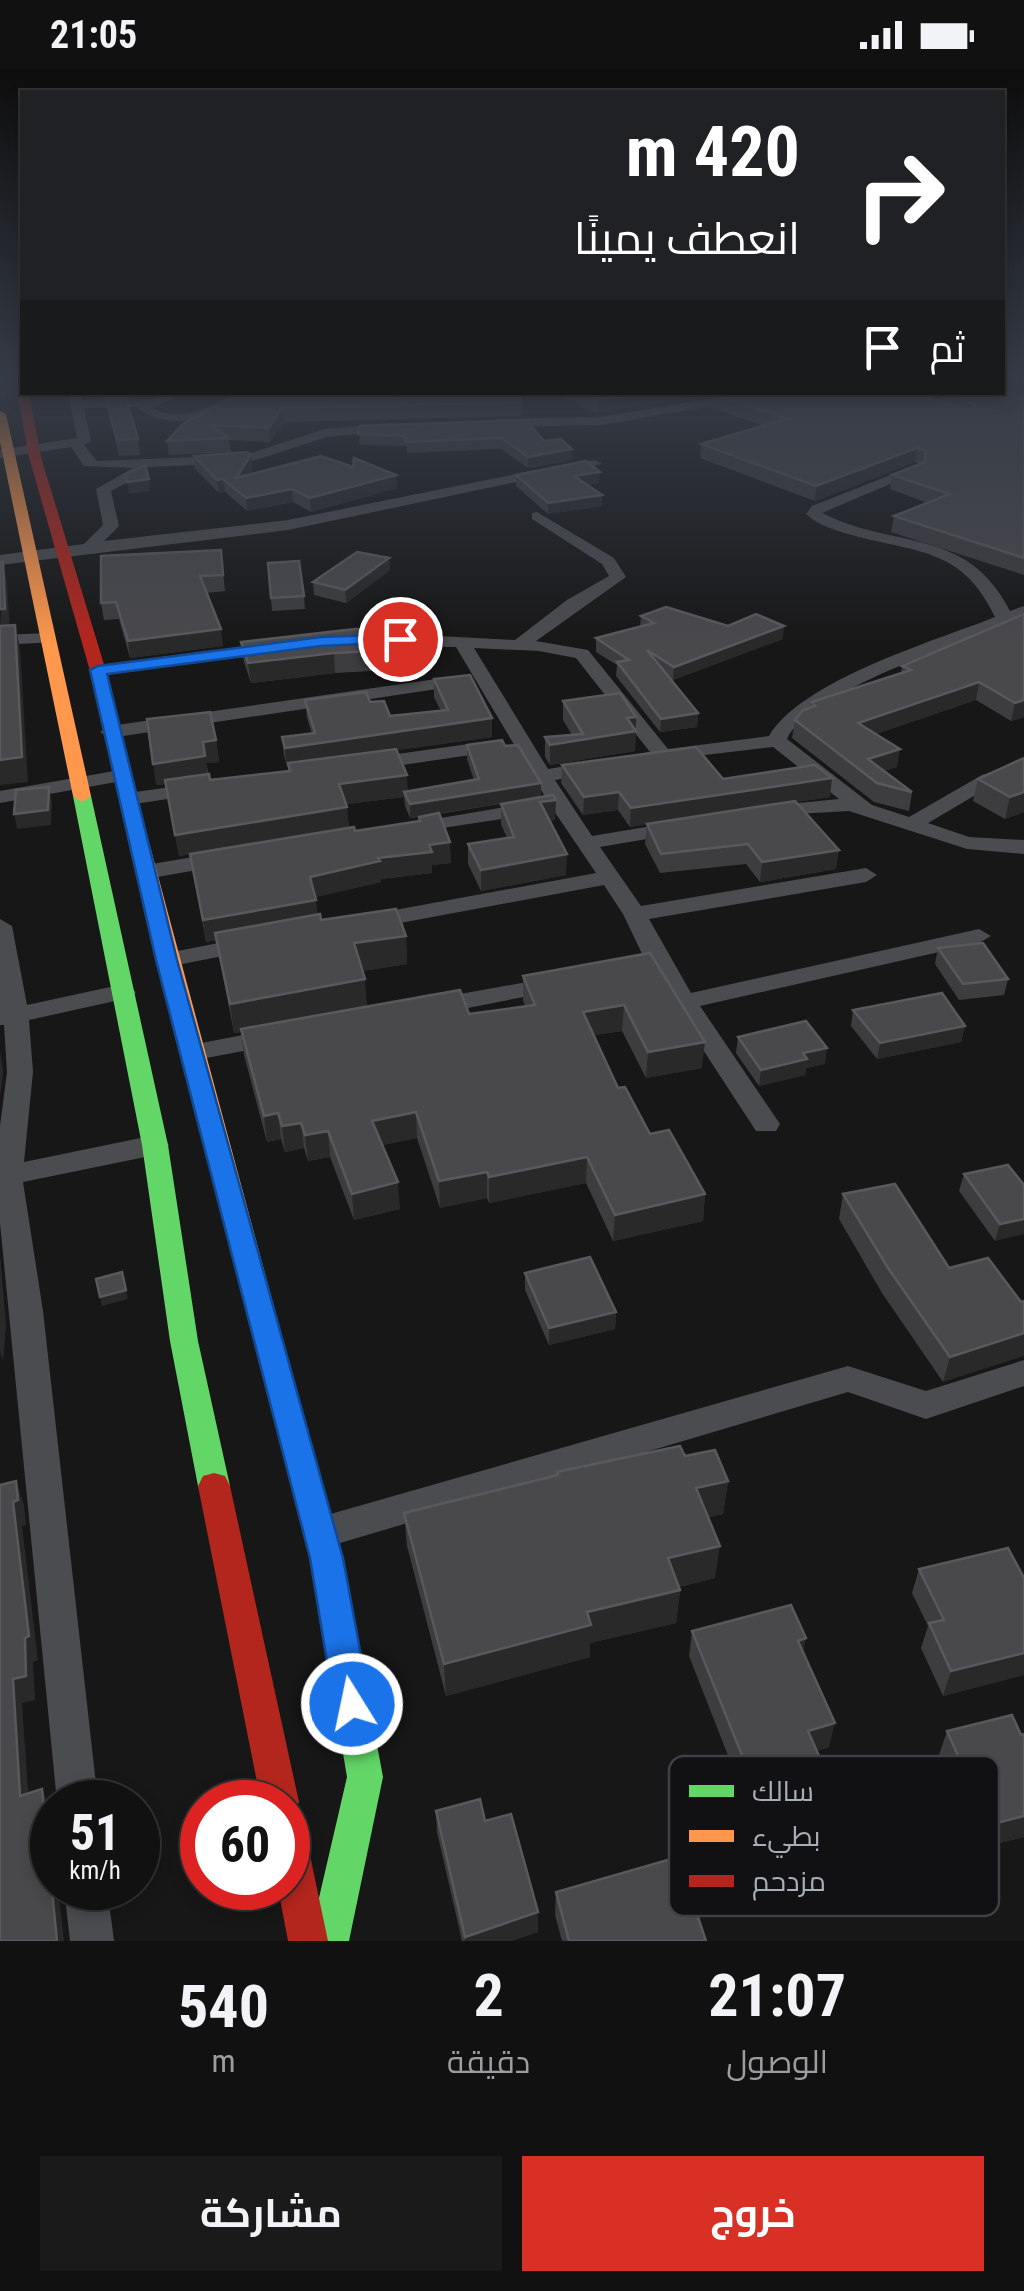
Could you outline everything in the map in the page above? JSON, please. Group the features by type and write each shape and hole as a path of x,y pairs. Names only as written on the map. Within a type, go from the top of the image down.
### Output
{"main road":[{"path":"8,469 50,638 124,992 155,1145 184,1341 275,1780"},
{"path":"39,469 98,670 166,960 320,1533 365,1777 329,1941"},
{"path":"302,1910 308,1941"}],"street":[{"path":"88,548 111,526 103,490 142,469"},
{"path":"0,560 288,526 560,469"},
{"path":"916,470 817,508 813,514 832,525 933,553 973,569 1024,636"},
{"path":"519,646 573,604 618,577 608,561 537,516"},
{"path":"777,741 782,729 800,712 1007,618"},
{"path":"0,640 50,638"},
{"path":"98,670 375,638 519,646 582,654 663,756"},
{"path":"462,643 479,678 635,914 649,966 684,1002 766,1124"},
{"path":"110,732 479,678"},
{"path":"542,776 777,741 867,810"},
{"path":"344,768 522,742"},
{"path":"914,823 988,779 1024,768"},
{"path":"0,798 120,776"},
{"path":"128,799 226,785"},
{"path":"383,833 560,804"},
{"path":"756,814 830,804 914,823 967,843 1024,847"},
{"path":"587,843 699,824"},
{"path":"146,872 245,856"},
{"path":"635,914 866,875"},
{"path":"352,925 610,877"},
{"path":"0,926 8,1017 20,1072 4,1176 27,1310 76,1780"},
{"path":"684,1002 980,936"},
{"path":"166,960 278,939"},
{"path":"406,1012 582,979"},
{"path":"8,1017 124,992"},
{"path":"191,1054 294,1033"},
{"path":"4,1176 155,1145"},
{"path":"320,1533 848,1379 926,1406 1024,1373"},
{"path":"88,1910 92,1941"}],"building":[{"path":"146,469 149,479 127,482 125,475"},
{"path":"207,469 242,469 236,478 270,469 382,469 396,475 310,498 292,489 246,498 223,479 217,480"},
{"path":"544,469 597,469 600,472 574,476 602,495 548,503 516,475"},
{"path":"770,469 860,469 816,486"},
{"path":"906,469 1024,469 1024,558 894,516 950,494 892,475"},
{"path":"221,550 223,575 200,576 221,629 128,641 116,602 101,603 101,556"},
{"path":"357,552 389,558 345,590 313,582"},
{"path":"299,561 304,596 271,598 268,563"},
{"path":"3,562 5,609 0,609"},
{"path":"666,607 728,626 756,614 784,626 674,667 647,650 698,713 661,719 617,662 629,660 596,638 654,623 641,616"},
{"path":"1024,614 1024,700 1015,703 979,682 858,723 900,749 868,759 912,792 877,783 795,720 803,710 815,706 812,702 911,670 902,666"},
{"path":"15,625 22,757 0,760 0,626"},
{"path":"360,629 371,651 248,663 241,642"},
{"path":"470,675 492,718 285,748 282,737 315,733 305,700 366,692 370,702 384,701 390,716 448,710 434,679"},
{"path":"620,693 636,717 627,718 636,731 550,745 545,737 583,734 563,701"},
{"path":"210,712 216,740 203,742 205,756 153,764 147,719"},
{"path":"502,740 505,746 518,745 541,783 410,804 404,792 479,779 467,745"},
{"path":"696,747 723,779 815,765 832,778 631,808 619,792 584,797 562,765"},
{"path":"396,749 407,775 339,784 347,807 175,835 165,780 209,774 210,780 290,771 288,763"},
{"path":"1024,758 1024,792 1010,797 978,779"},
{"path":"49,787 48,810 14,814 16,790"},
{"path":"553,795 556,800 540,802 567,854 481,870 468,844 514,837 501,804"},
{"path":"795,801 839,850 762,862 748,844 661,854 647,824"},
{"path":"439,813 450,842 429,845 432,852 378,858 380,861 310,877 316,900 203,920 190,854 354,827 355,831 420,821 419,817"},
{"path":"396,909 406,936 354,943 365,979 230,1004 215,933 320,914 321,920"},
{"path":"983,943 1008,979 963,984 938,948"},
{"path":"650,953 705,1042 648,1052 624,1005 583,1012 618,1088 625,1087 650,1134 669,1130 705,1194 615,1215 587,1157 489,1177 487,1172 439,1181 416,1112 372,1121 398,1182 352,1194 328,1131 305,1135 301,1123 282,1126 278,1113 264,1116 241,1029 460,990 469,1014 535,1005 523,976"},
{"path":"942,993 965,1026 880,1043 853,1010"},
{"path":"806,1021 827,1048 803,1053 807,1059 761,1070 738,1037"},
{"path":"1008,1165 1024,1185 1024,1219 1000,1224 964,1174"},
{"path":"895,1184 949,1268 988,1258 1024,1301 1024,1333 950,1357 843,1194"},
{"path":"590,1257 616,1312 549,1328 525,1273"},
{"path":"122,1272 126,1290 100,1297 96,1279"},
{"path":"680,1446 685,1456 715,1450 728,1481 696,1488 720,1546 668,1558 680,1590 587,1612 591,1625 444,1664 404,1513 558,1475 557,1472"},
{"path":"16,1481 18,1500 13,1502 29,1636 25,1638 26,1676 13,1679 20,1796 30,1793 30,1910 54,1910 57,1941 0,1941 0,1485"},
{"path":"1008,1548 1024,1578 1024,1653 951,1671 929,1623 944,1620 919,1569"},
{"path":"791,1605 806,1638 798,1641 835,1723 808,1731 819,1756 742,1756 692,1631"},
{"path":"1012,1715 1021,1735 1024,1734 1024,1816 999,1822 999,1756 958,1756 947,1731"},
{"path":"480,1799 485,1821 511,1814 538,1912 465,1937 436,1811"},
{"path":"669,1860 669,1916 698,1916 706,1941 569,1941 556,1892"}],"traffic: fast":[{"path":"82,796 155,1145 184,1341 214,1486"},
{"path":"299,1456 326,1558 365,1777 329,1941"}],"traffic: slow":[{"path":"12,469 82,796"},
{"path":"137,835 299,1456"}],"traffic: jam":[{"path":"39,469 98,671 137,835"},
{"path":"214,1486 275,1780"},
{"path":"302,1910 308,1941"}],"route":[{"path":"352,1704 326,1558 166,960 98,670 343,639 400,639"}]}
